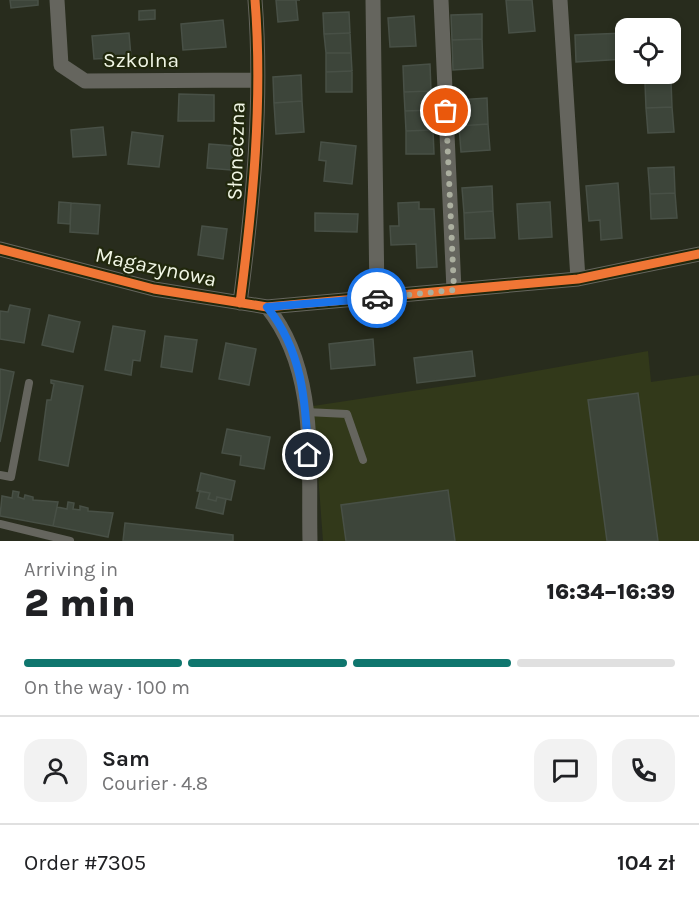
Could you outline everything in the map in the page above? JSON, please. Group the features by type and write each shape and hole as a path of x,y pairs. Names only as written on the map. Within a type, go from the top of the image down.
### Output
{"street":[{"name":"Szkolna","path":"57,0 61,65 85,81 256,81"},
{"name":"Słoneczna","path":"240,303 253,201 256,81 255,0"},
{"path":"373,0 376,298"},
{"path":"441,0 454,290"},
{"path":"560,0 578,279"},
{"name":"Magazynowa","path":"0,249 154,289 267,307 578,279 699,254"},
{"path":"267,307 281,324 298,367 306,412 310,541"}],"lane":[{"path":"0,475 11,477 28,383"},
{"path":"306,412 347,414 363,460"},
{"path":"0,524 70,541"}],"shaded area":[{"path":"648,351 651,382 699,375 699,541 323,541 313,406 491,379"}],"building":[{"path":"10,0 38,0 38,5 11,8"},
{"path":"276,0 296,0 298,20 278,22"},
{"path":"506,0 532,0 535,31 509,33"},
{"path":"155,10 155,19 139,20 139,11"},
{"path":"349,12 350,33 324,34 323,13"},
{"path":"482,14 482,39 452,40 451,15"},
{"path":"414,16 416,46 390,47 388,18"},
{"path":"223,20 226,47 183,50 181,24"},
{"path":"129,33 131,57 94,59 92,36"},
{"path":"350,33 351,53 326,53 324,34"},
{"path":"615,33 615,60 576,62 575,35"},
{"path":"482,39 483,68 453,70 452,40"},
{"path":"326,53 351,53 352,71 326,72"},
{"path":"430,64 431,91 404,92 403,66"},
{"path":"352,71 352,92 326,92 326,72"},
{"path":"301,75 302,101 274,103 273,77"},
{"path":"645,84 671,84 672,107 646,108"},
{"path":"431,91 433,110 405,111 404,92"},
{"path":"179,94 214,95 214,121 178,121"},
{"path":"487,98 488,124 459,126 458,100"},
{"path":"302,101 304,132 276,134 274,103"},
{"path":"672,107 674,132 648,133 646,108"},
{"path":"433,110 433,130 406,131 405,111"},
{"path":"488,124 490,150 461,152 459,126"},
{"path":"103,127 106,155 73,157 71,130"},
{"path":"433,130 434,154 406,154 406,131"},
{"path":"132,132 163,136 159,167 128,164"},
{"path":"321,142 356,146 352,184 324,181 326,161 319,160"},
{"path":"209,144 234,146 231,170 207,168"},
{"path":"674,167 675,193 650,194 648,168"},
{"path":"618,183 622,238 601,240 600,220 589,221 586,186"},
{"path":"492,186 493,211 464,213 462,188"},
{"path":"675,193 677,218 651,219 650,194"},
{"path":"59,202 71,203 70,224 58,223"},
{"path":"419,202 419,209 434,209 437,267 417,268 416,244 391,245 390,226 399,226 398,203"},
{"path":"550,202 552,237 519,239 517,204"},
{"path":"71,203 100,205 98,234 70,232"},
{"path":"493,211 495,238 465,239 464,213"},
{"path":"315,213 358,214 357,232 315,231"},
{"path":"202,226 227,229 223,259 198,255"},
{"path":"10,305 30,309 24,343 0,339 0,311 8,312"},
{"path":"49,315 80,322 73,352 42,345"},
{"path":"113,326 145,331 140,361 133,360 131,375 105,370"},
{"path":"165,336 197,340 192,372 161,367"},
{"path":"373,339 375,365 331,369 329,344"},
{"path":"226,343 256,349 249,385 219,379"},
{"path":"472,351 475,376 417,383 414,358"},
{"path":"0,369 14,372 0,442"},
{"path":"51,380 83,386 68,466 39,460 47,400 51,400 54,384"},
{"path":"638,393 658,541 607,541 588,400"},
{"path":"227,429 270,437 264,469 240,465 241,456 222,453"},
{"path":"201,473 235,481 231,500 217,497 216,501 208,499 210,493 197,491"},
{"path":"448,490 455,541 346,541 341,505"},
{"path":"13,491 19,492 18,497 24,499 25,495 33,497 33,500 58,502 53,526 0,516 2,496 12,498"},
{"path":"200,491 210,493 208,499 216,501 217,497 226,499 223,514 196,508"},
{"path":"68,502 74,503 73,509 80,510 80,506 88,508 88,511 113,513 108,537 53,526 57,507 67,509"},
{"path":"125,523 233,535 233,541 123,541"}],"cycle path":[{"path":"240,303 249,228 257,114 255,0"},
{"path":"0,249 154,289 267,307 578,279 699,254"}],"way so far":[{"path":"377,298 454,290 446,111"}],"route":[{"path":"308,455 306,400 298,367 281,324 267,307 377,298"}]}
